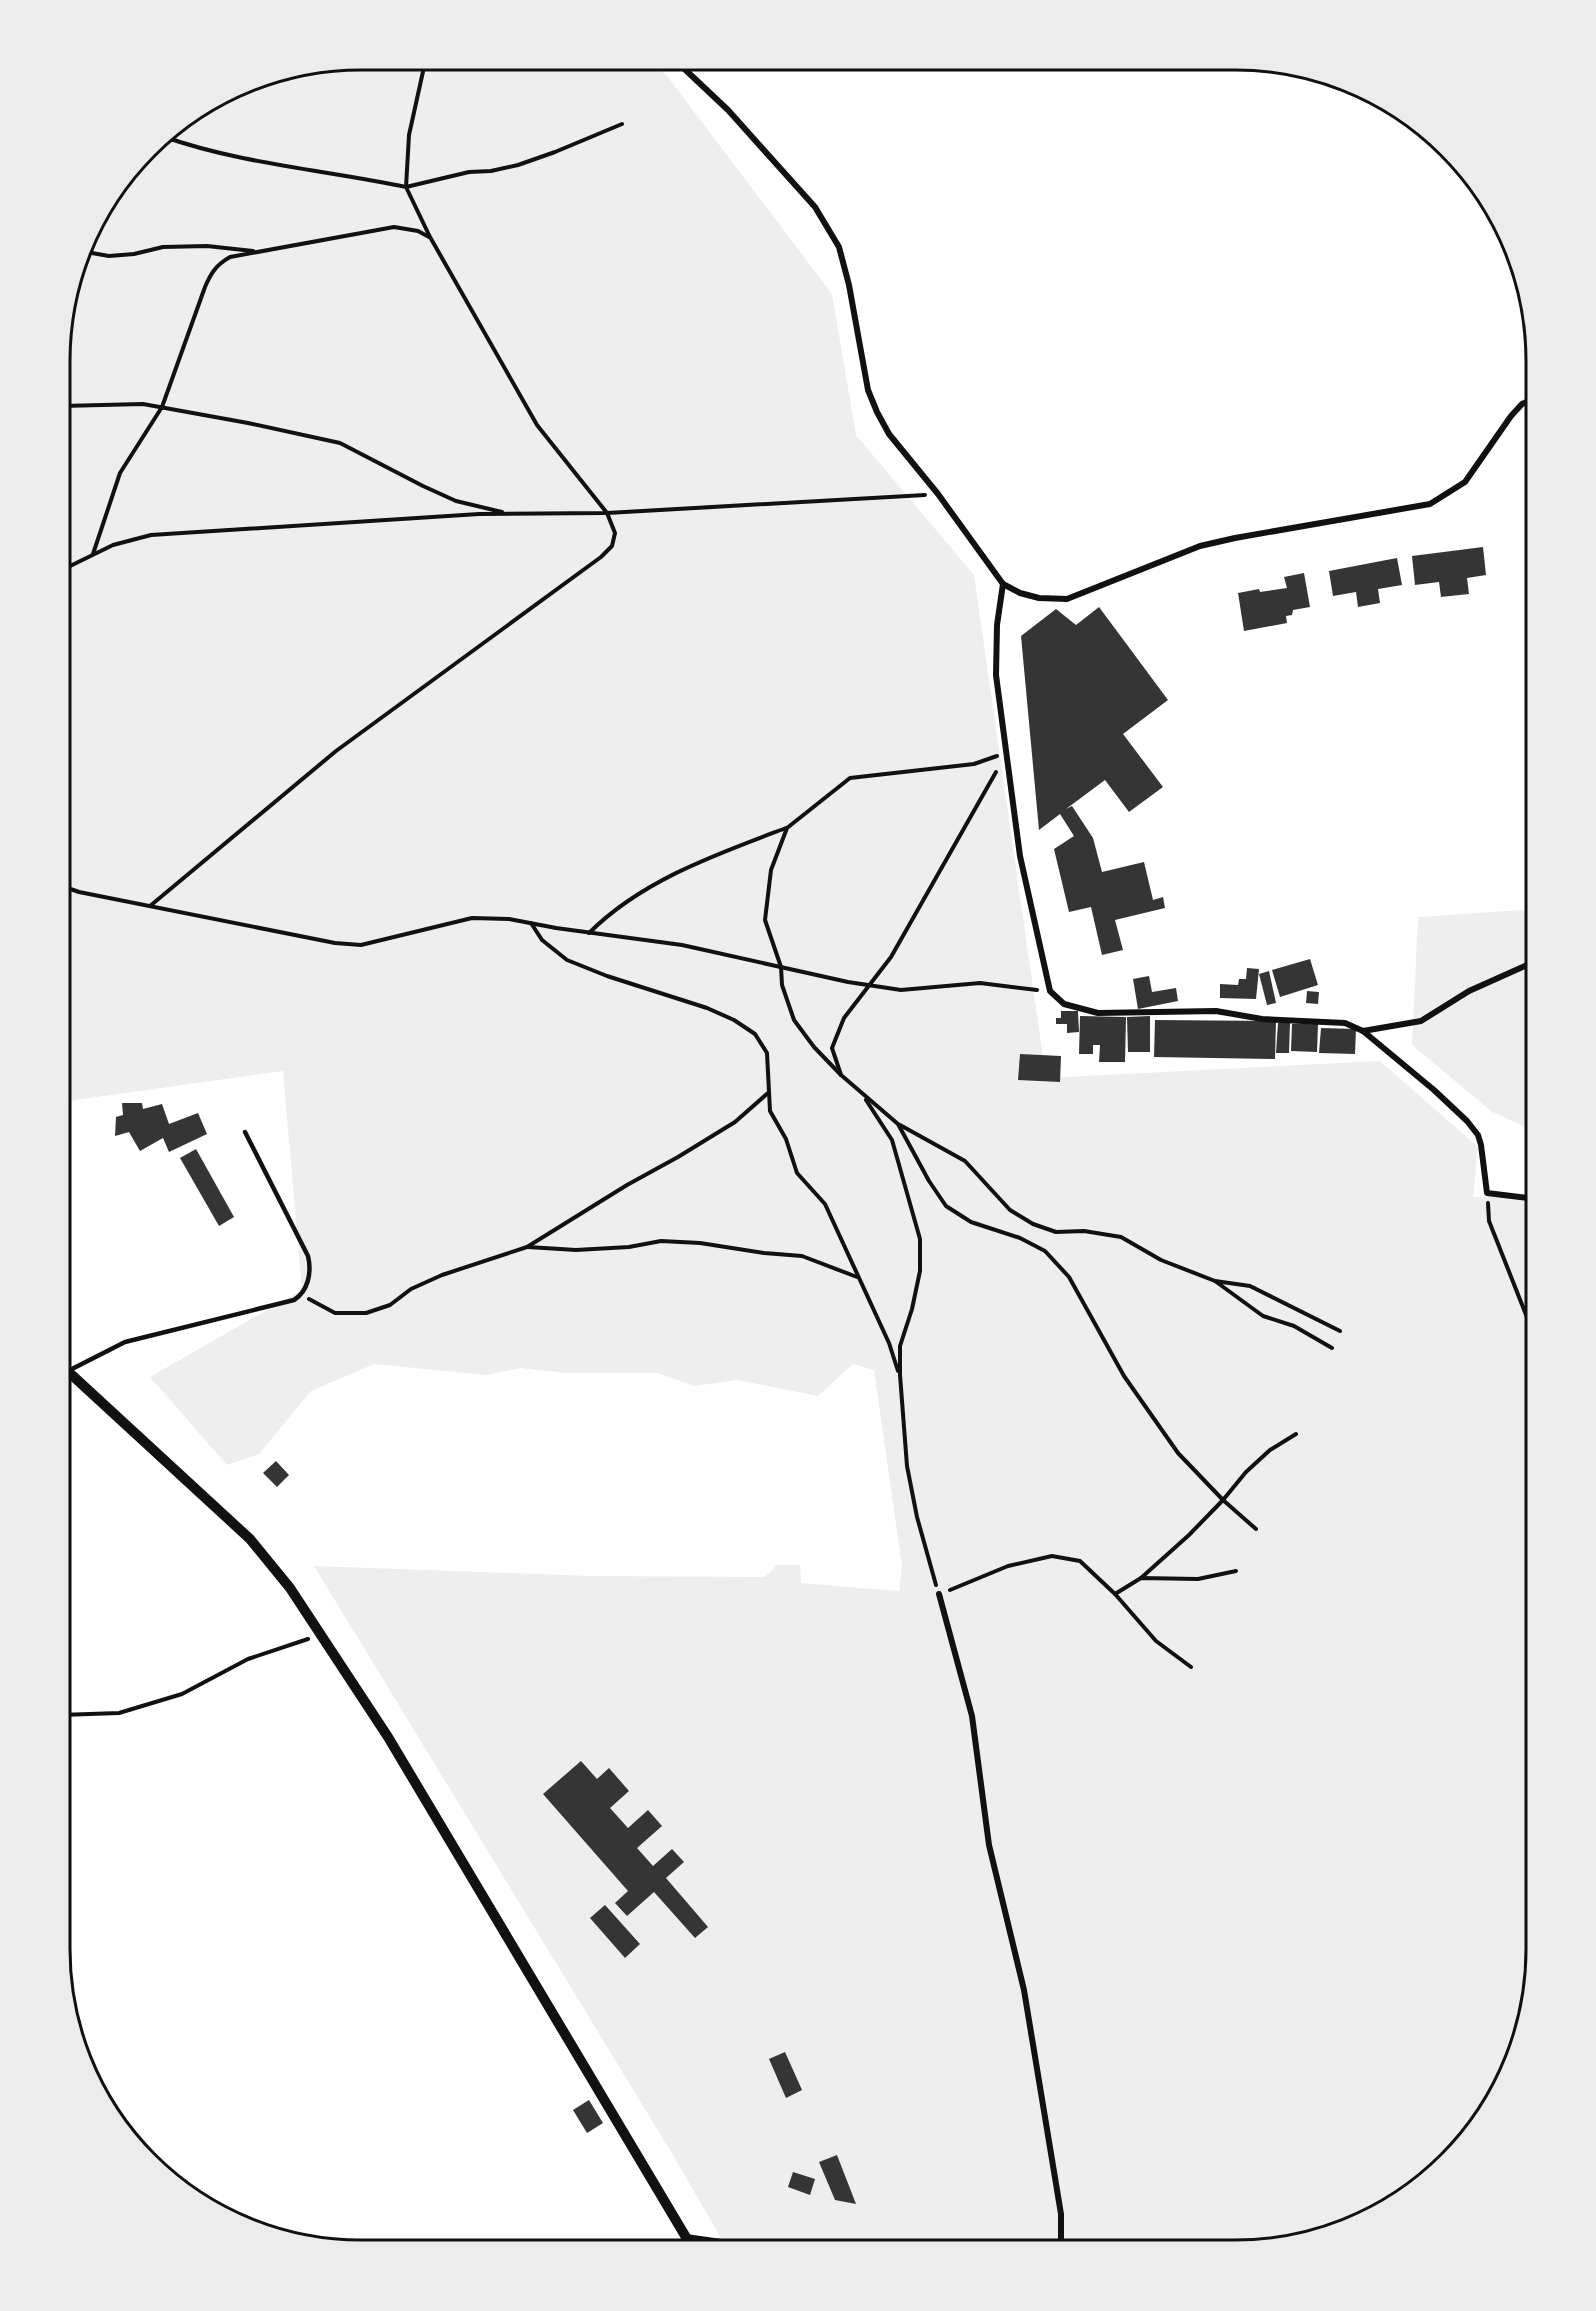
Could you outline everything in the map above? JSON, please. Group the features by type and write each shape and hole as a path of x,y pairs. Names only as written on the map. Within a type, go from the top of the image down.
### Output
{"street":[{"path":"686,70 728,110 815,207 839,247 849,285 868,390 889,435 938,494 1003,584 1020,593 1039,598 1067,599 1200,546 1430,504 1466,482 1511,416 1526,402"},
{"path":"1003,584 997,625 996,675 1020,856 1050,992 1064,1004 1098,1013 1216,1011 1262,1019 1345,1023 1363,1031 1434,1090 1467,1121 1478,1135 1481,1144 1488,1193 1526,1198"},
{"path":"1363,1031 1421,1021 1469,991 1526,966"},
{"path":"70,1373 250,1539 290,1588 388,1737 688,2240"},
{"path":"939,1594 972,1716 989,1845 1024,1990 1061,2214 1061,2240"},
{"path":"686,2237 707,2240"}],"lane":[{"path":"70,1366 125,1342 240,1315 294,1300 301,1295 306,1287 310,1266 308,1256 245,1132"}],"path":[{"path":"150,906 336,751 601,557 612,546 615,533 607,513 537,425 430,237 406,187 409,135 423,70"},
{"path":"174,140 248,158 406,187 459,174 518,165 622,124"},
{"path":"92,555 120,473 162,407 212,271 219,263 230,257 394,227 417,231 430,237"},
{"path":"92,253 109,256 164,248 207,246 260,252"},
{"path":"70,406 143,404 340,443 456,501 507,513"},
{"path":"70,566 113,545 151,535 507,513 607,513 938,494"},
{"path":"589,933 608,914 652,886 709,857 787,828 850,778 974,764 1006,753"},
{"path":"841,1075 832,1048 844,1018 891,957 1006,753"},
{"path":"787,828 771,870 765,920 781,967 782,986 794,1020 814,1047 841,1075 898,1124 965,1161 1010,1210 1033,1224 1056,1232 1084,1231 1121,1237 1161,1260 1215,1281 1250,1286 1340,1331"},
{"path":"70,889 335,943 361,945 472,918 509,919 589,933 682,945 901,990 980,983 1050,992"},
{"path":"531,923 542,940 567,960 607,976 707,1008 734,1020 755,1034 767,1053 770,1111 786,1138 797,1173 825,1204 889,1343 900,1375"},
{"path":"301,1295 335,1313 366,1313 390,1305 411,1289 442,1275 527,1247 735,1122 769,1092"},
{"path":"863,1095 892,1140 920,1239 920,1271 912,1309 900,1346 900,1375 907,1466 916,1517 939,1594 1008,1566 1052,1556 1080,1560 1115,1594 1155,1641 1191,1667"},
{"path":"898,1124 929,1181 946,1206 971,1222 1020,1238 1045,1251 1069,1277 1124,1376 1178,1453 1223,1500 1256,1529"},
{"path":"1488,1193 1489,1221 1526,1315"},
{"path":"527,1247 576,1250 629,1247 661,1241 700,1243 764,1253 802,1256 858,1277"},
{"path":"1215,1281 1263,1316 1294,1326 1332,1347"},
{"path":"1115,1594 1141,1578 1189,1535 1246,1472 1270,1450 1296,1434"},
{"path":"1141,1578 1198,1579 1236,1571"},
{"path":"70,1715 118,1713 182,1694 248,1659 321,1635"}],"shaded area":[{"path":"362,70 660,70 832,294 856,435 974,575 1046,1078 1380,1061 1478,1147 1473,1197 1526,1196 1525,1969 1516,2025 1503,2061 1487,2095 1453,2141 1412,2180 1380,2202 1310,2231 1272,2238 1254,2240 722,2240 673,2155 314,1566 591,1576 765,1577 777,1565 800,1565 801,1583 899,1591 902,1566 874,1370 853,1364 818,1396 738,1380 694,1386 658,1373 564,1373 521,1368 486,1375 374,1364 311,1391 259,1454 227,1465 150,1377 302,1290 283,1071 70,1101 70,362 76,305 86,268 109,216 131,184 156,156 184,131 216,109 268,86 305,76"},
{"path":"1526,910 1526,1127 1491,1111 1412,1045 1418,917"}],"building":[{"path":"1483,547 1486,575 1467,578 1469,594 1441,597 1439,582 1415,585 1412,556"},
{"path":"1397,558 1402,585 1378,589 1380,603 1358,607 1356,592 1333,596 1329,571"},
{"path":"1304,573 1310,607 1293,610 1292,615 1286,616 1287,623 1244,631 1238,593 1259,589 1260,592 1287,588 1284,577"},
{"path":"1099,607 1168,700 1123,734 1163,787 1129,812 1105,780 1066,809 1072,806 1093,838 1102,872 1144,862 1153,900 1163,897 1165,908 1115,920 1123,950 1102,955 1091,907 1069,912 1054,849 1074,836 1060,814 1039,830 1021,636 1056,609 1076,625"},
{"path":"1310,959 1318,985 1280,997 1272,970"},
{"path":"1247,968 1259,969 1256,999 1220,998 1220,984 1238,985 1239,979 1246,979"},
{"path":"1269,971 1276,1003 1267,1005 1259,974"},
{"path":"1149,976 1152,992 1176,988 1178,1001 1138,1009 1133,979"},
{"path":"1307,991 1319,992 1318,1004 1306,1003"},
{"path":"1061,1011 1078,1011 1079,1032 1067,1033 1067,1024 1056,1024 1056,1018 1061,1018"},
{"path":"1080,1016 1126,1017 1125,1062 1099,1062 1100,1045 1093,1045 1093,1054 1079,1054"},
{"path":"1150,1016 1150,1052 1128,1052 1127,1017"},
{"path":"1155,1020 1276,1021 1275,1059 1154,1057"},
{"path":"1278,1023 1290,1023 1289,1053 1276,1053"},
{"path":"1292,1024 1318,1024 1317,1052 1291,1051"},
{"path":"1321,1028 1356,1029 1355,1054 1319,1053"},
{"path":"1020,1054 1061,1056 1060,1082 1018,1080"},
{"path":"122,1103 142,1103 143,1109 162,1104 169,1124 198,1113 207,1134 169,1152 163,1138 140,1151 129,1132 115,1136 116,1117 123,1115"},
{"path":"196,1149 234,1217 219,1226 180,1158"},
{"path":"276,1461 289,1475 277,1487 263,1473"},
{"path":"581,1761 597,1779 609,1768 629,1791 610,1808 628,1828 648,1810 662,1826 637,1848 653,1866 672,1849 684,1862 666,1878 708,1927 695,1938 654,1892 627,1916 615,1903 628,1891 543,1794"},
{"path":"605,1905 640,1944 625,1958 590,1918"},
{"path":"785,2052 802,2090 786,2098 769,2059"},
{"path":"589,2100 603,2123 587,2133 573,2110"},
{"path":"837,2155 856,2204 835,2200 819,2162"},
{"path":"793,2172 815,2179 810,2195 788,2187"}]}
